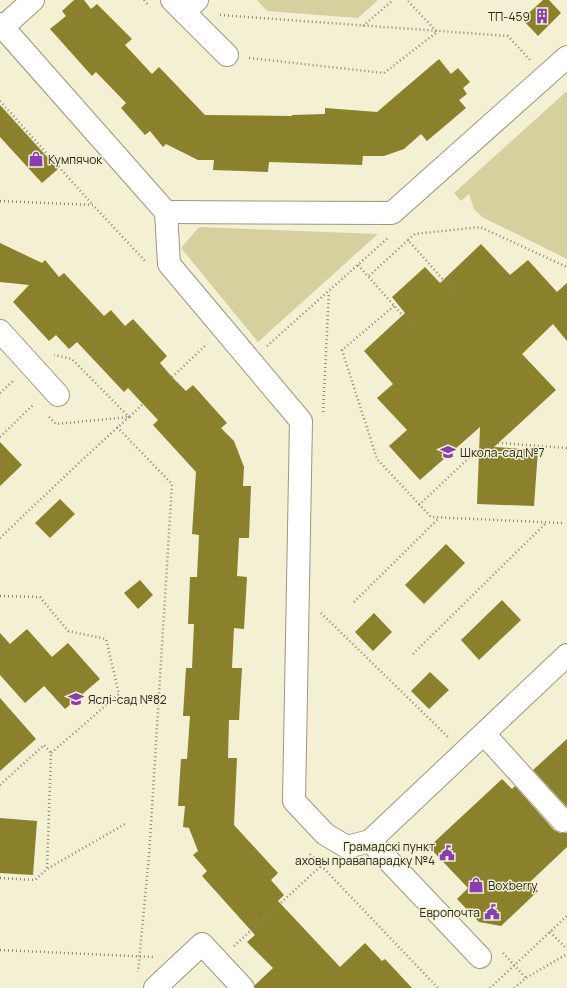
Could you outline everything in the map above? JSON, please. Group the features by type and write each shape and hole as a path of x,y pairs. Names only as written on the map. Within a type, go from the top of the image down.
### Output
{"lane":[{"path":"33,0 1,26 166,212 169,264 301,421 294,801 324,834 347,848 370,841 567,655"},
{"path":"184,4 227,55"},
{"path":"166,212 392,213 567,57"},
{"path":"0,331 58,394"},
{"path":"484,734 563,820"},
{"path":"370,841 480,957"},
{"path":"155,988 202,944 242,988"}],"path":[{"path":"363,26 393,0"},
{"path":"407,0 437,32"},
{"path":"184,4 363,26 508,36 546,76"},
{"path":"227,55 384,73 437,32"},
{"path":"0,100 93,205 147,263"},
{"path":"0,201 93,205"},
{"path":"368,276 415,234 480,227 567,267"},
{"path":"408,240 455,292"},
{"path":"358,265 413,327"},
{"path":"250,361 329,292 323,417"},
{"path":"394,306 342,350 377,459 432,518 562,523"},
{"path":"172,377 211,340"},
{"path":"50,354 72,359 129,418"},
{"path":"0,437 34,404"},
{"path":"0,538 143,404"},
{"path":"45,414 56,424 129,418"},
{"path":"117,427 172,484 149,856 138,972"},
{"path":"486,442 567,448"},
{"path":"419,505 475,452"},
{"path":"354,602 439,518"},
{"path":"413,654 546,522"},
{"path":"0,596 40,597 68,631 106,639 119,694 51,753"},
{"path":"319,611 464,752"},
{"path":"0,785 44,745 51,753 47,869"},
{"path":"0,878 35,880 47,869 125,824"},
{"path":"306,849 438,988"},
{"path":"490,988 567,916"},
{"path":"550,932 567,948"},
{"path":"0,950 186,959"},
{"path":"514,988 526,978 567,954"}],"shaded area":[{"path":"257,0 378,0 358,18 267,11"},
{"path":"567,91 567,259 482,217 474,209 469,194 461,201 454,193"},
{"path":"199,227 378,234 258,342 181,248"}],"building":[{"path":"74,0 84,0 91,9 97,4 132,39 125,45 152,74 159,67 205,115 292,116 325,114 325,108 377,112 439,59 451,74 458,68 470,82 463,88 467,94 459,100 466,108 427,141 421,134 404,149 384,156 363,156 362,165 269,162 268,172 213,170 214,160 198,160 166,144 163,147 150,131 145,135 121,108 126,103 96,72 92,76 50,29 66,16 62,11"},
{"name":"ТП-459","path":"543,0 549,0 561,13 538,36 522,19"},
{"path":"0,105 58,169 42,183 0,137"},
{"path":"0,243 42,263 45,260 59,277 64,273 104,316 111,310 125,326 133,319 167,356 160,363 172,377 186,391 193,385 227,423 221,428 234,441 244,467 243,486 251,486 249,538 239,538 237,576 247,577 244,629 234,628 232,668 242,668 239,720 229,720 228,758 237,758 234,825 278,873 271,880 284,895 278,901 340,967 365,943 382,961 385,959 412,988 255,988 255,985 273,968 247,942 255,935 202,876 207,871 193,855 198,851 189,828 183,827 185,806 178,806 181,759 187,759 190,716 183,716 186,668 192,668 194,624 188,624 190,577 197,577 199,535 192,534 196,472 153,425 158,420 128,388 124,392 77,342 69,349 56,335 49,341 13,302 29,285 0,282"},
{"path":"481,244 510,275 528,260 557,292 567,283 567,341 553,324 522,354 556,390 494,447 538,450 534,506 477,504 480,427 420,480 389,446 407,430 377,398 393,384 364,351 405,313 392,297 425,267 440,283"},
{"path":"0,442 22,465 0,486"},
{"path":"60,499 75,514 50,538 35,523"},
{"path":"446,544 465,563 424,604 405,585"},
{"path":"140,580 153,595 138,609 124,593"},
{"path":"502,600 521,620 479,660 461,640"},
{"path":"374,613 392,632 373,651 355,632"},
{"path":"27,629 52,657 68,643 100,679 65,709 44,686 25,703 0,675 0,633 10,644"},
{"path":"430,672 449,690 429,709 411,691"},
{"path":"0,698 36,739 0,771"},
{"path":"567,739 567,807 533,770"},
{"path":"502,779 512,789 515,786 554,830 560,833 567,833 567,847 530,882 538,891 501,926 479,922 457,899 468,888 429,847"},
{"path":"0,818 37,821 33,875 0,873"}],"place":[{"name":"ТП-459","path":"542,16"},
{"name":"Кумпячок","path":"36,159"},
{"name":"Школа-сад №7","path":"448,452"},
{"name":"Яслі-сад №82","path":"76,699"},
{"name":"Грамадскі пункт аховы правапарадку №4","path":"447,853"},
{"name":"Boxberry","path":"476,885"},
{"name":"Европочта","path":"492,912"}]}
